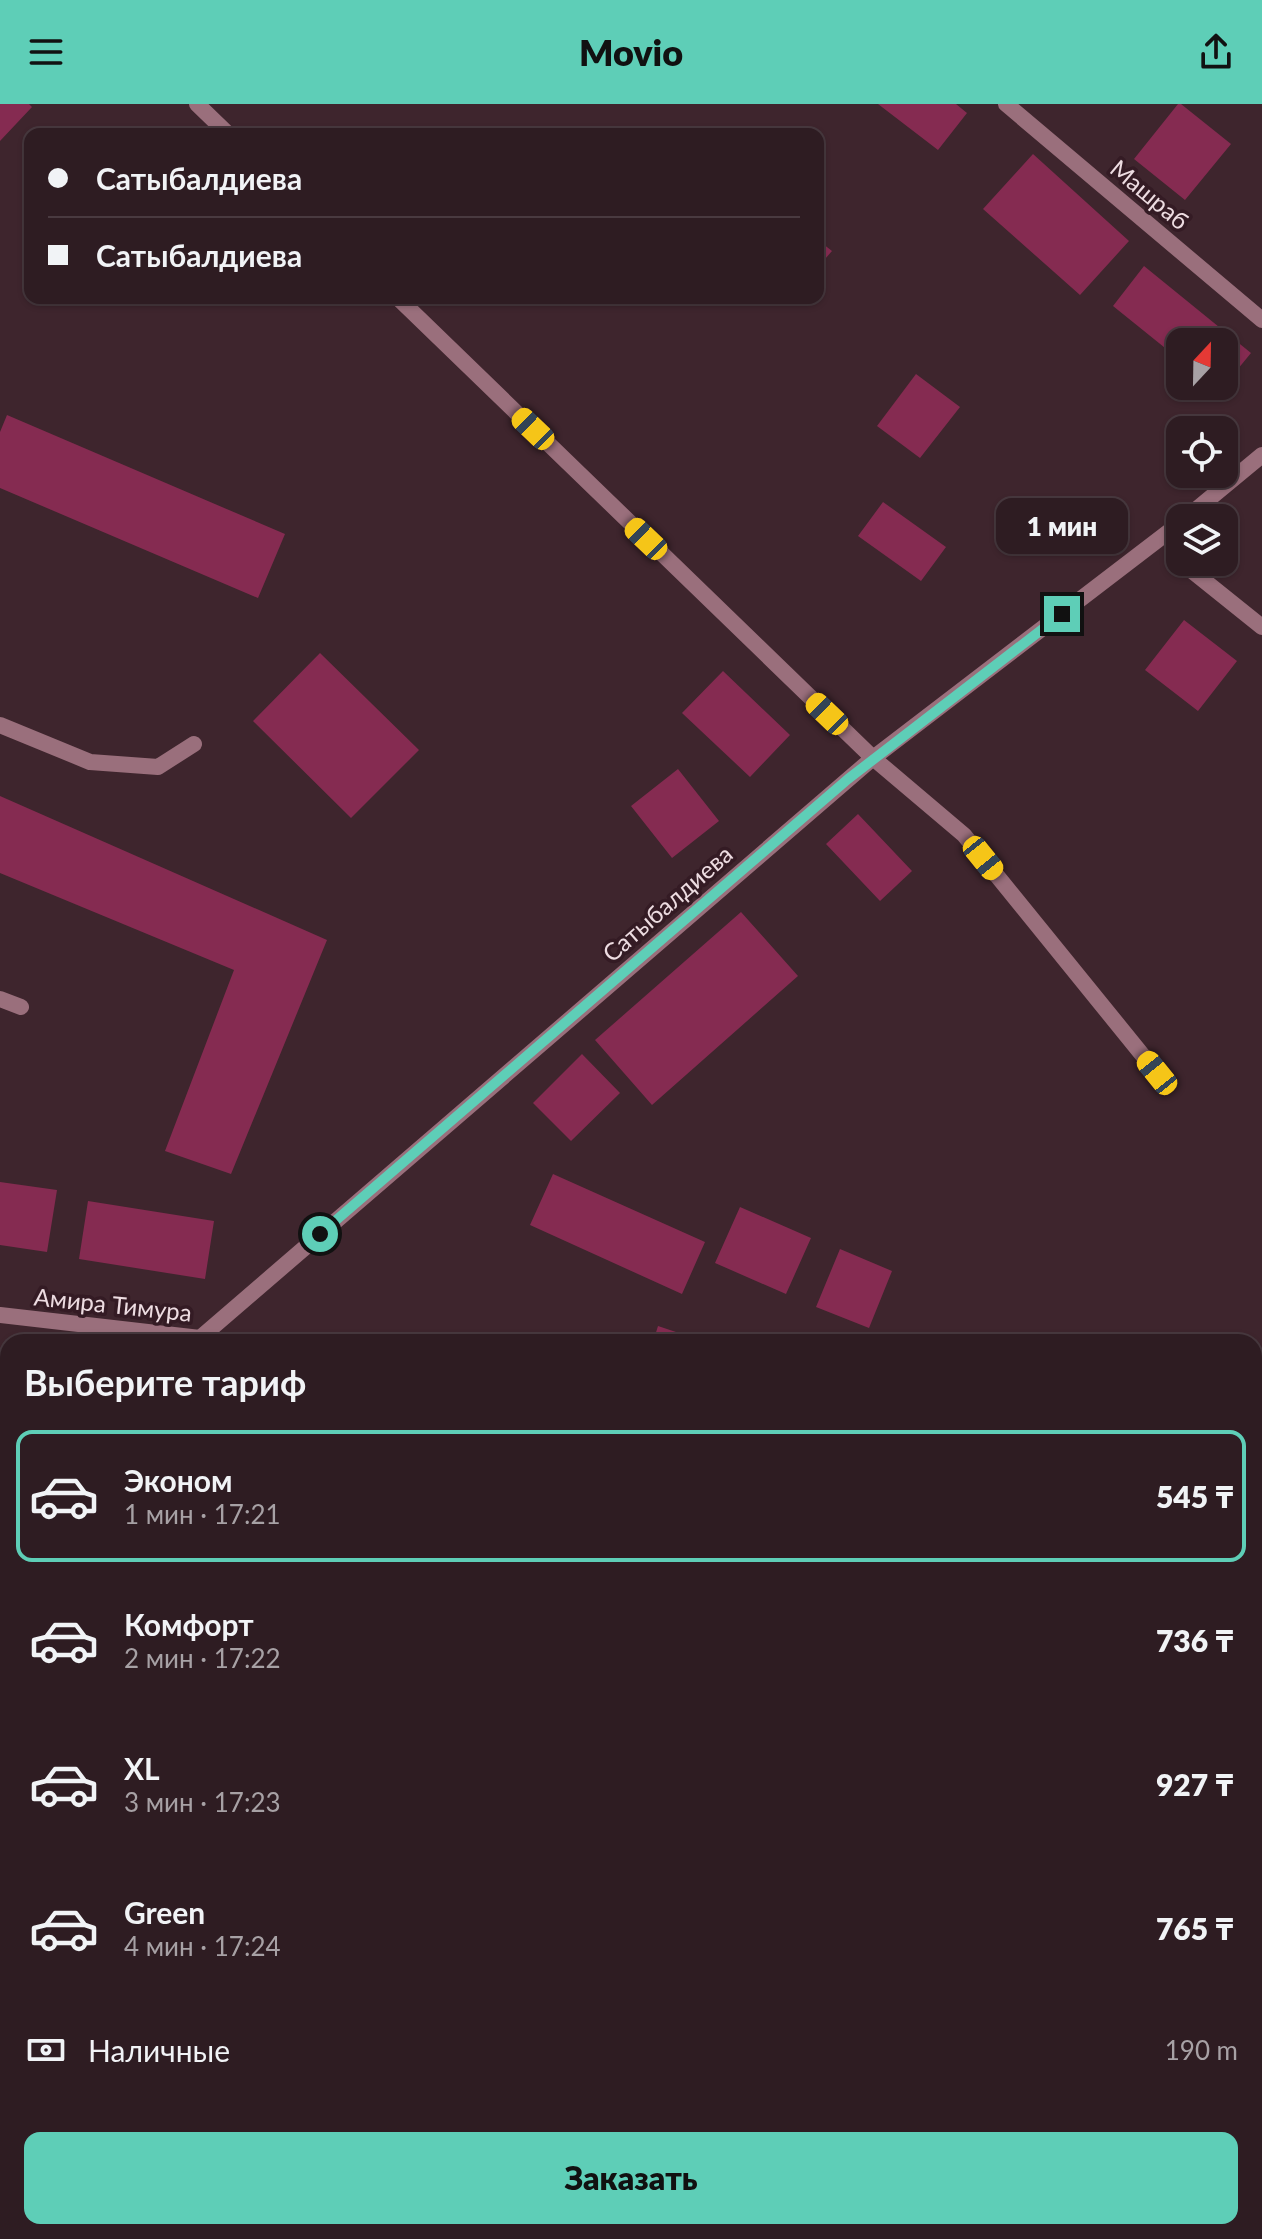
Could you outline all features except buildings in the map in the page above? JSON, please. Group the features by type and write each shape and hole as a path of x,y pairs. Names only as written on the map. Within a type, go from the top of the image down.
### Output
{"street":[{"path":"197,104 222,128"},
{"name":"Машраб","path":"1006,104 1262,320"},
{"path":"404,304 873,758 964,835 1157,1073"},
{"path":"1203,504 1262,455"},
{"name":"Сатыбалдиева","path":"205,1334 873,758 1166,535"},
{"path":"1157,543 1166,550"},
{"path":"1198,576 1262,627"},
{"path":"0,725 90,762 158,767 194,744"},
{"path":"0,999 21,1007"},
{"name":"Амира Тимура","path":"0,1315 165,1334"}],"route":[{"path":"320,1234 873,758 1062,614"}]}
